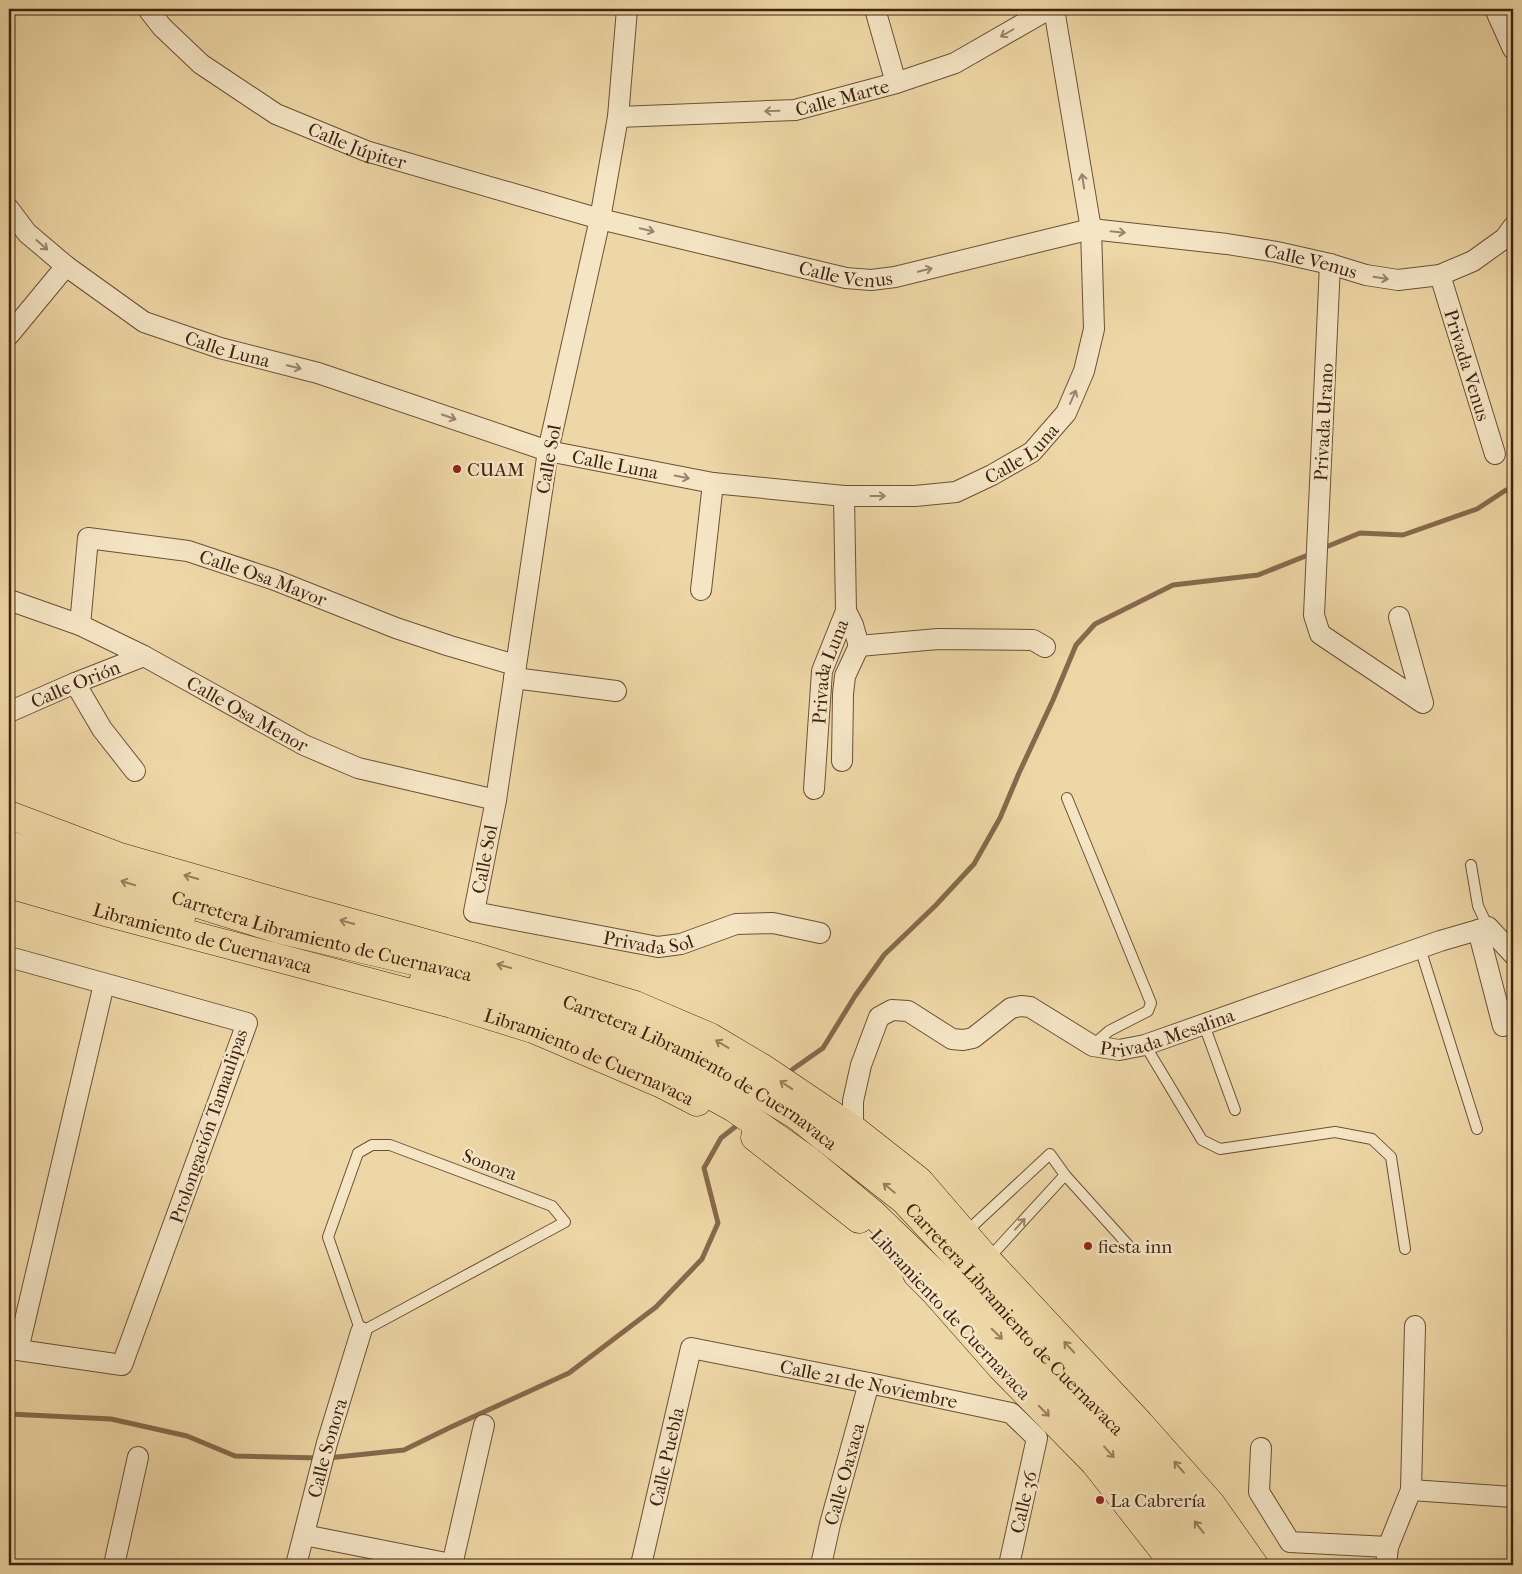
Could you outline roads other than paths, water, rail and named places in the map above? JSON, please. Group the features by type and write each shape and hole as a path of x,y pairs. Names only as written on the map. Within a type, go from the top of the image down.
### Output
{"main road":[{"path":"9,815 120,857 294,908 547,978 635,1005 710,1037 758,1079"},
{"name":"Carretera Libramiento de Cuernavaca","path":"9,845 278,929 472,975 564,1000 638,1028 703,1059 758,1079 803,1108 904,1200 1035,1345 1128,1438 1229,1565"},
{"name":"Carretera Libramiento de Cuernavaca","path":"9,870 113,900 456,991 536,1016 603,1040 671,1073 730,1113 808,1160 873,1214 1020,1356 1112,1455 1180,1537 1200,1565"},
{"name":"Libramiento de Cuernavaca","path":"9,884 127,918 452,1004 533,1029 730,1113"},
{"path":"803,1108 852,1129 919,1182 987,1260 1140,1424 1211,1504 1254,1565"},
{"name":"Libramiento de Cuernavaca","path":"760,1132 866,1224 934,1291 1001,1368 1095,1463 1168,1559"}],"street":[{"name":"Calle Júpiter","path":"148,9 162,27 200,64 276,114 366,151 600,219"},
{"name":"Calle Sol","path":"474,912 496,800 548,451 600,219 618,117 627,9"},
{"path":"875,9 896,83"},
{"name":"Calle Marte","path":"618,117 795,110 896,83 955,63 1049,9"},
{"path":"1054,9 1091,230"},
{"path":"1495,9 1513,49"},
{"name":"Calle Luna","path":"9,209 27,233 66,266 144,322 220,348 318,373 548,451 713,483 844,496 915,496 956,492 992,476 1032,452 1066,412 1084,371 1094,329 1091,230"},
{"name":"Calle Venus","path":"600,219 846,278 871,280 895,277 1091,230 1226,244 1277,252 1330,264 1366,275 1398,280 1440,275 1473,261 1505,238 1513,227"},
{"name":"Privada Urano","path":"1330,264 1314,615 1320,634 1423,703 1399,617"},
{"path":"9,335 66,266"},
{"name":"Privada Venus","path":"1440,275 1495,454"},
{"path":"700,590 713,483"},
{"name":"Privada Luna","path":"814,789 822,671 846,611 844,496"},
{"name":"Calle Osa Mayor","path":"80,625 88,538 188,551 275,580 396,628 450,646 515,672"},
{"name":"Calle Osa Menor","path":"9,600 80,625 144,656 304,745 358,768 496,800"},
{"path":"842,761 845,676 859,646 846,611"},
{"path":"859,646 938,639 1032,640 1044,647"},
{"name":"Calle Orión","path":"9,712 144,656"},
{"path":"515,672 616,691"},
{"path":"75,683 102,729 135,772"},
{"name":"Privada Sol","path":"474,912 658,947 681,944 736,924 773,924 820,933"},
{"path":"1483,928 1513,954"},
{"path":"1483,928 1502,1026 1513,1024"},
{"name":"Privada Mesalina","path":"852,1129 853,1101 861,1065 879,1017 892,1010 908,1011 952,1040 963,1040 974,1038 1011,1008 1030,1007 1093,1046 1119,1050 1145,1045 1420,948 1483,928"},
{"name":"Prolongación Tamaulipas","path":"9,957 247,1023 122,1365 13,1347"},
{"path":"13,1347 104,984"},
{"path":"1261,1448 1259,1492 1290,1542 1387,1556 1410,1490 1415,1326"},
{"name":"Calle Sonora","path":"296,1565 327,1443 361,1332"},
{"name":"Calle 21 de Noviembre","path":"691,1348 1011,1413 1037,1438"},
{"name":"Calle Puebla","path":"641,1565 691,1348"},
{"name":"Calle Oaxaca","path":"821,1565 830,1524 869,1383"},
{"path":"304,1535 453,1565 484,1424"},
{"name":"Calle 36","path":"1009,1565 1037,1438"},
{"path":"114,1565 138,1458"},
{"path":"1410,1490 1513,1496"}],"lane":[{"path":"1068,798 1151,1003 1148,1010 1110,1031 1093,1046"},
{"path":"1470,865 1483,928"},
{"path":"1420,948 1478,1129"},
{"path":"1204,1025 1235,1110"},
{"path":"1145,1045 1202,1140 1220,1149 1335,1132 1372,1139 1391,1157 1406,1249"},
{"name":"Sonora","path":"372,1144 390,1145 552,1206 566,1222 540,1236 361,1332 328,1237 358,1153 372,1144"},
{"path":"964,1234 1050,1154 1065,1175 1129,1246"},
{"path":"987,1260 1065,1175"}],"waterway":[{"path":"1321,549 1360,533 1403,535 1477,509 1506,490 1513,492"},
{"path":"788,1075 793,1069 823,1048 855,996 884,955 935,906 974,864 1000,818 1076,645 1095,624 1173,585 1258,575 1313,553"},
{"path":"328,1458 404,1450 569,1373 656,1307 702,1259 718,1223 704,1168 721,1138 740,1123"},
{"path":"9,1414 111,1419 187,1436 235,1456 320,1458"}],"place":[{"name":"CUAM","path":"457,469"},
{"name":"fiesta inn","path":"1088,1246"},
{"name":"La Cabrería","path":"1100,1500"}]}
